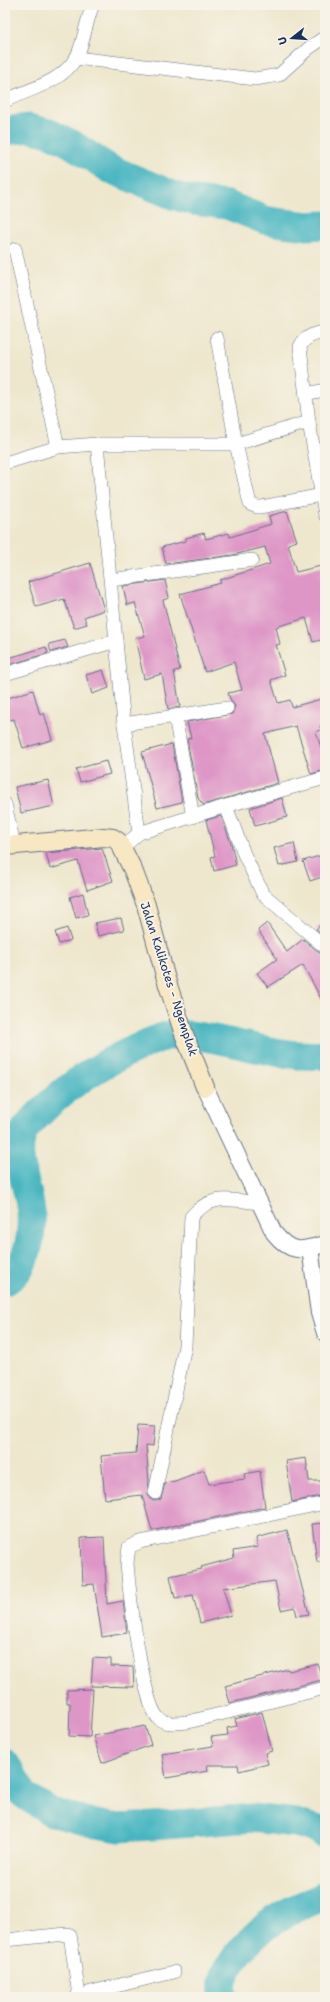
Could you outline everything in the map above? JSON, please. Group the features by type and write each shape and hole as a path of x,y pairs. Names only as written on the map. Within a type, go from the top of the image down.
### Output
{"main road":[{"path":"10,845 104,837 113,838 123,847"},
{"name":"Jalan Kalikotes - Ngemplak","path":"123,847 146,905 166,979 184,1034 205,1087"}],"street":[{"path":"5,101 52,81 76,58 93,5"},
{"path":"76,58 255,79 280,76 308,48 325,37"},
{"path":"15,249 58,447"},
{"path":"325,332 308,336 303,340 300,347 309,422 325,515"},
{"path":"217,338 248,501 253,506 261,507 321,495"},
{"path":"305,394 325,390"},
{"path":"5,463 58,447 97,444 236,444 309,422"},
{"path":"97,444 124,724 139,833"},
{"path":"111,580 252,560"},
{"path":"5,674 116,641"},
{"path":"124,724 227,708"},
{"path":"175,716 193,817"},
{"path":"123,847 139,833 226,806 325,778"},
{"path":"5,804 10,845"},
{"path":"226,806 244,854 263,894 325,947"},
{"name":"Jalan Kalikotes - Ngemplak","path":"205,1087 274,1233 282,1243 296,1250 318,1246"},
{"path":"155,1492 185,1346 190,1217 204,1204 221,1199 259,1203"},
{"path":"318,1246 319,1313 325,1333"},
{"path":"325,1503 140,1542 129,1547 127,1563 144,1683 152,1708 164,1722 188,1722 325,1688"},
{"path":"5,1940 67,1934 70,1935 79,1996 174,1972"}],"building":[{"path":"287,511 297,541 288,544 296,572 325,565 325,639 313,642 306,618 276,627 280,644 276,645 285,675 271,680 278,703 290,700 292,707 325,698 325,724 320,726 321,730 316,732 325,760 325,770 311,774 296,726 265,734 278,783 203,805 198,798 187,739 191,738 187,722 232,714 235,706 228,693 242,690 234,662 205,672 180,594 221,583 220,580 270,564 265,547 233,555 166,564 162,547 186,541 186,538 204,533 206,539 229,533 230,537 271,524 269,516"},
{"path":"90,563 104,610 84,617 87,624 74,628 64,599 36,607 28,582"},
{"path":"165,580 169,598 163,600 180,670 174,671 180,707 168,709 162,674 144,679 135,638 145,636 135,603 127,605 123,586"},
{"path":"65,640 68,647 51,652 49,644"},
{"path":"46,647 48,653 5,666 5,659"},
{"path":"103,670 109,688 92,694 86,675"},
{"path":"33,690 40,715 44,713 52,740 23,748 14,719 10,720 5,699"},
{"path":"172,744 182,802 157,808 142,752"},
{"path":"106,761 110,774 80,782 76,769"},
{"path":"48,780 54,806 21,813 15,787"},
{"path":"282,798 287,817 255,826 250,808"},
{"path":"221,816 231,843 236,865 214,871 211,857 215,856 206,820"},
{"path":"294,843 298,862 279,866 274,848"},
{"path":"102,848 113,881 87,890 78,861 50,869 46,853"},
{"path":"325,854 325,876 310,881 303,861"},
{"path":"83,893 88,915 76,918 70,897"},
{"path":"121,918 124,930 98,936 95,923"},
{"path":"325,922 325,936 316,929"},
{"path":"267,923 287,952 303,939 320,953 325,955 325,1006 303,965 268,987 257,973 277,959 258,930"},
{"path":"67,928 71,940 59,944 55,932"},
{"path":"138,1425 155,1426 153,1446 146,1445 149,1481 147,1495 150,1499 154,1501 161,1499 165,1483 175,1481 204,1470 209,1484 245,1479 244,1474 260,1471 265,1507 152,1531 142,1495 105,1499 101,1456 136,1453"},
{"path":"306,1458 309,1481 325,1481 325,1495 292,1502 286,1461"},
{"path":"325,1523 325,1562 317,1562 312,1524"},
{"path":"287,1530 309,1614 297,1616 295,1607 281,1610 275,1581 223,1588 231,1615 200,1623 193,1595 175,1598 170,1576 202,1569 201,1567 234,1558 233,1551 258,1547 256,1538"},
{"path":"104,1537 107,1604 123,1601 127,1633 102,1637 94,1584 83,1585 81,1538"},
{"path":"93,1658 111,1659 111,1666 133,1667 134,1687 91,1686"},
{"path":"318,1664 322,1680 230,1703 225,1686 288,1669 289,1671"},
{"path":"93,1689 90,1737 69,1736 70,1703 67,1703 67,1690"},
{"path":"262,1712 272,1751 265,1753 268,1764 239,1771 238,1765 207,1765 208,1771 166,1778 162,1754 213,1746 211,1737 228,1735 227,1728 237,1726 235,1719"},
{"path":"145,1726 151,1745 102,1763 93,1736"}],"waterway":[{"path":"5,131 29,128 49,133 70,143 110,169 175,196 194,201 227,205 265,220 308,226 325,225"},
{"path":"5,1281 12,1277 20,1267 27,1251 31,1234 30,1202 20,1156 22,1136 27,1127 51,1102 78,1081 123,1054 156,1039 171,1035 199,1036 294,1055 325,1055"},
{"path":"5,1763 24,1795 51,1812 96,1824 119,1828 252,1818 296,1823 319,1830 325,1835"},
{"path":"223,1997 223,1984 226,1973 246,1944 273,1921 286,1913 325,1895"}]}
